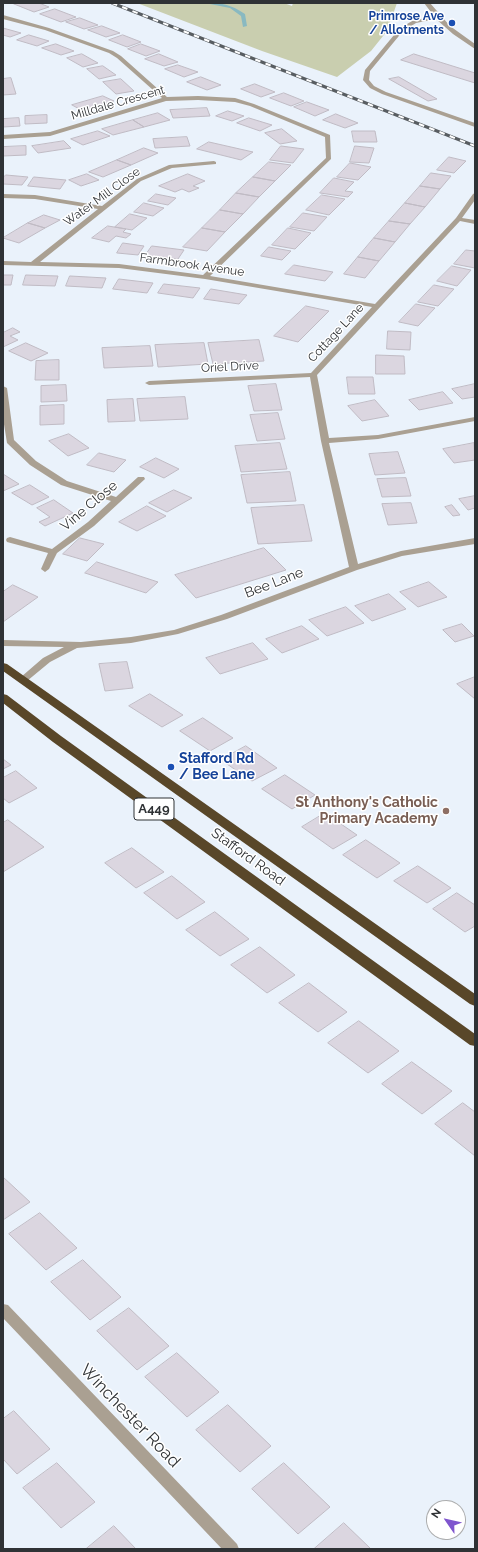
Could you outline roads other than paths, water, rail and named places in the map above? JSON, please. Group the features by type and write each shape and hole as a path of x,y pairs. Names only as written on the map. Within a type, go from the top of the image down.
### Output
{"highway":[{"name":"Stafford Road","path":"3,666 24,679 475,1001"},
{"name":"Stafford Road","path":"3,697 57,739 475,1041"}],"street":[{"path":"427,3 436,17 465,41 475,47"},
{"path":"3,17 47,29 111,52 119,57 166,99"},
{"path":"436,17 414,22 401,30 367,71 366,80 372,87 384,93 475,125"},
{"name":"Milldale Crescent","path":"3,137 50,134 166,99 198,98 235,100 252,105 328,136 329,158 205,277"},
{"name":"Water Mill Close","path":"34,263 139,180 171,166 214,164"},
{"name":"Cottage Lane","path":"354,568 325,441 313,375 458,219 475,195"},
{"path":"3,196 35,198 102,208"},
{"path":"458,219 475,222"},
{"name":"Farmbrook Avenue","path":"3,263 119,266 205,277 377,306"},
{"name":"Oriel Drive","path":"149,384 313,375"},
{"path":"3,388 10,441 33,464 64,483 116,500"},
{"path":"325,441 378,437 475,419"},
{"name":"Vine Close","path":"44,569 53,552 91,524 141,479"},
{"path":"10,540 53,552"},
{"name":"Bee Lane","path":"3,642 81,645 175,632 201,625 354,568 401,554 475,541"},
{"name":"Bee Lane","path":"24,679 48,658 57,653 81,645"},
{"name":"Winchester Road","path":"3,1308 232,1549"}],"waterway":[{"path":"207,3 231,7 243,15 245,26"}],"railway":[{"path":"112,3 475,146"}],"place":[{"name":"Primrose Ave / Allotments","path":"452,23"},
{"name":"Stafford Rd / Bee Lane","path":"171,767"},
{"name":"St Anthony's Catholic Primary Academy","path":"446,811"}]}
